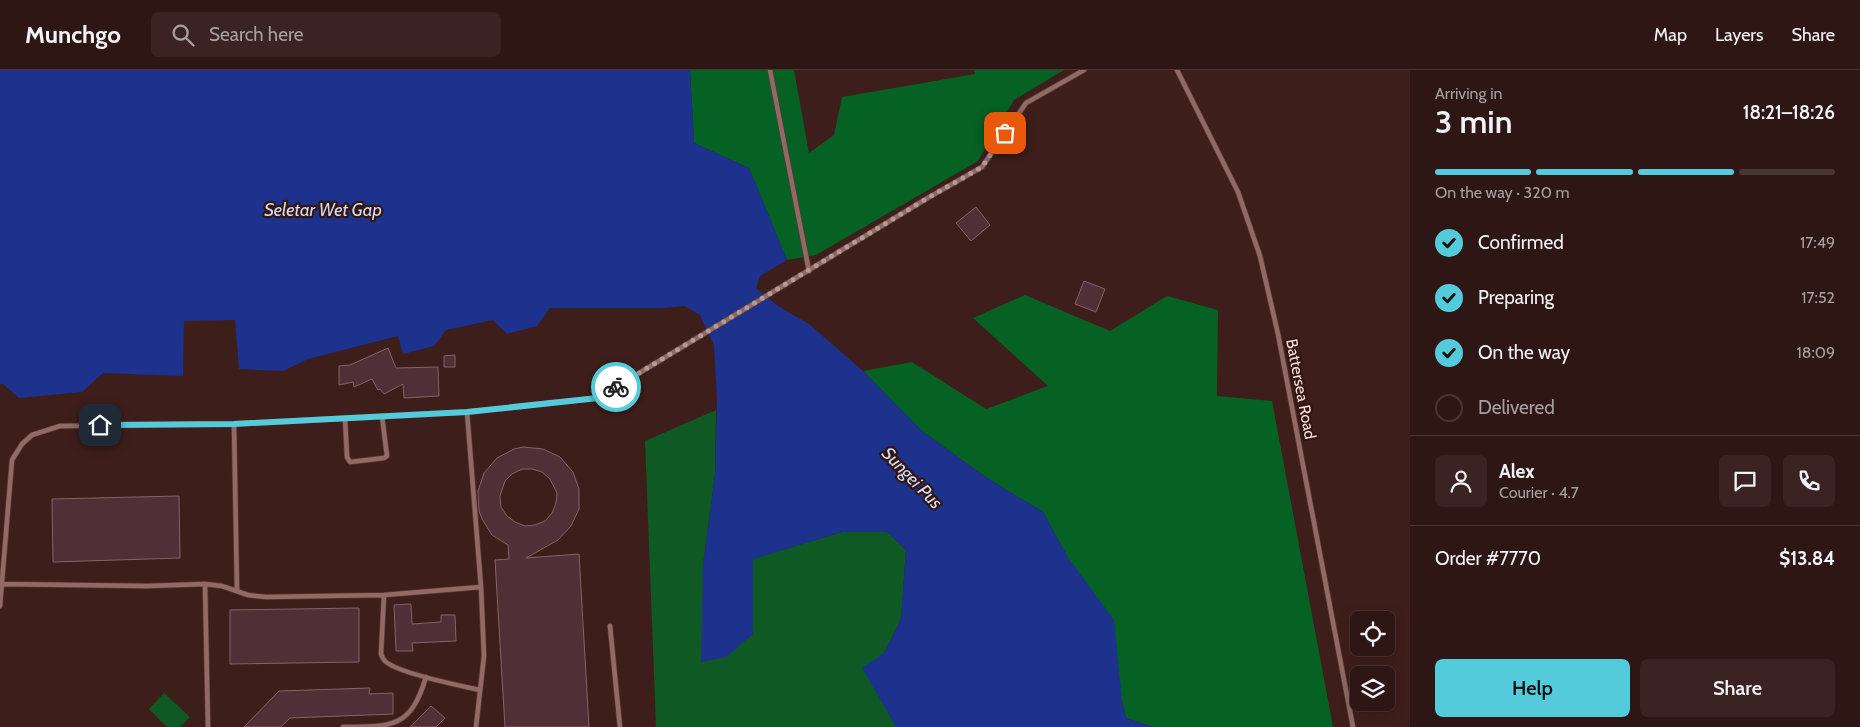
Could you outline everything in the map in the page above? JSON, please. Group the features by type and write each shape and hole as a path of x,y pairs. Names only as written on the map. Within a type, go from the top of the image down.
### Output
{"lane":[{"path":"770,70 809,271"},
{"path":"0,606 12,460 22,444 32,435 60,426 234,424 467,412 598,398 982,167 1026,103 1084,70"},
{"name":"Battersea Road","path":"1177,70 1238,192 1260,256 1278,334 1353,727"},
{"path":"467,412 482,587 484,656 476,727"},
{"path":"344,418 347,457 350,462 387,456 382,416"},
{"path":"234,424 237,591"},
{"path":"1,584 147,586 205,584 222,586 248,595 266,598 384,595 482,587"},
{"path":"205,584 208,727"},
{"path":"384,595 381,654 386,661 394,666 426,677 480,690"},
{"path":"610,626 620,727"},
{"path":"343,727 388,727 406,720 421,696 426,677"}],"green space":[{"path":"690,70 794,70 809,153 834,135 842,97 975,74 974,70 1064,70 1014,100 978,161 816,255 787,260 749,168 694,143"},
{"path":"1025,295 1110,331 1167,296 1218,310 1217,396 1272,401 1333,727 1153,727 1126,718 1122,701 1067,556 1043,512 987,478 922,431 863,371 912,362 986,409 1048,386 973,318"},
{"path":"716,410 715,475 703,565 702,662 753,634 752,559 842,532 887,532 906,550 901,619 884,653 896,727 656,727 645,441"},
{"path":"164,693 190,717 180,727 167,727 149,709"}],"water":[{"name":"Seletar Wet Gap","path":"0,70 690,70 694,143 749,168 787,260 760,276 756,288 778,306 809,324 863,371 922,431 987,478 1043,512 1067,556 1114,620 1122,701 1126,718 1153,727 896,727 862,668 884,653 901,619 906,550 887,532 842,532 753,559 753,634 726,657 701,662 703,565 715,475 717,400 714,345 700,315 685,306 663,308 550,308 537,326 507,334 493,320 446,330 434,346 403,354 398,336 308,359 283,371 239,369 235,320 184,321 183,376 103,373 82,392 19,398 3,384 0,384"}],"building":[{"path":"976,207 990,225 971,241 956,223"},
{"path":"1084,281 1105,289 1096,312 1075,304"},
{"path":"388,348 396,368 438,367 439,396 404,398 403,384 384,394 380,389 378,390 372,379 354,387 353,382 339,385 339,366 350,365"},
{"path":"455,355 455,367 444,367 444,356"},
{"path":"523,447 543,449 560,457 573,472 579,489 579,509 571,526 558,540 526,558 579,554 589,727 505,727 495,560 509,559 508,545 492,535 482,519 479,511 478,491 484,473 497,458 514,449","holes":["522,469 542,472 550,479 557,493 556,503 552,513 545,521 525,526 507,516 501,507 500,496 505,481 512,474"]},
{"path":"179,496 180,558 53,562 52,499"},
{"path":"411,604 412,624 441,622 441,615 455,615 456,641 412,643 413,651 396,651 394,605"},
{"path":"359,608 359,662 230,664 230,610"},
{"path":"370,688 369,694 393,693 393,714 290,718 281,727 244,727 279,691"},
{"path":"431,706 445,718 436,727 410,727"}],"way so far":[{"path":"616,387 982,167 1005,133"}],"route":[{"path":"100,425 234,424 467,412 581,401 598,398 616,387"}],"water label":[{"name":"Sungei Pus","path":"912,478"}]}
